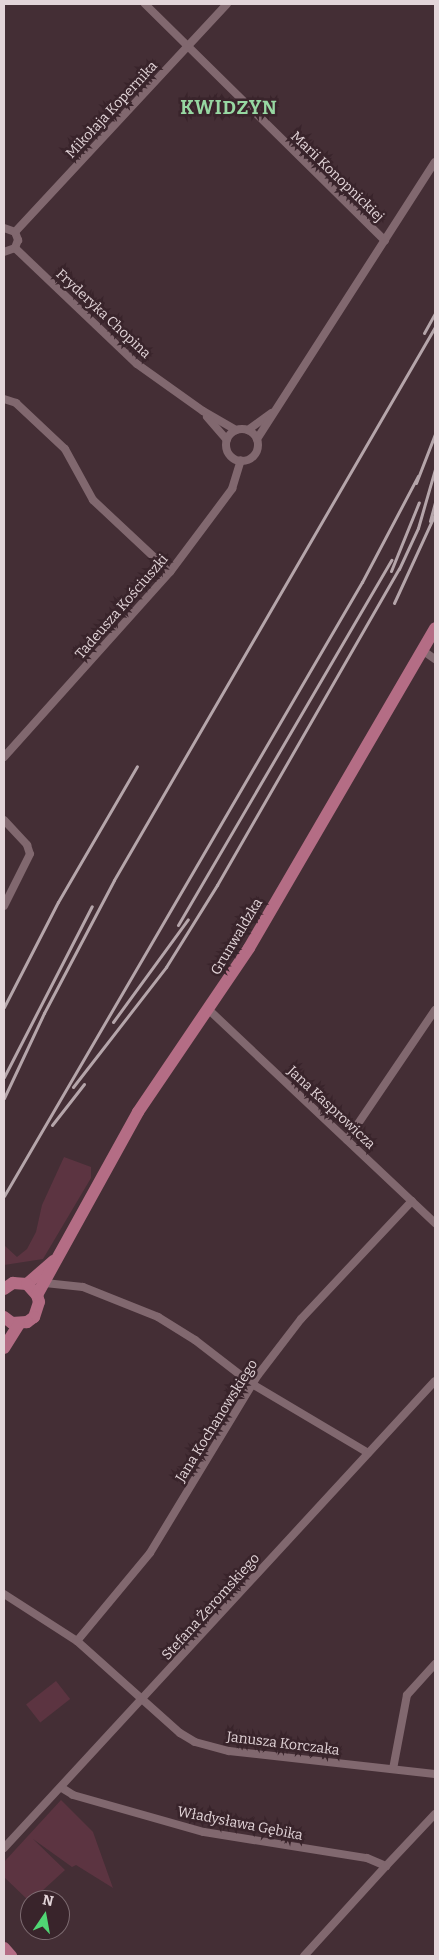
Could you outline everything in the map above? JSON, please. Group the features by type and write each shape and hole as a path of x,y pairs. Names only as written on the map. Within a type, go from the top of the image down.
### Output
{"main road":[{"name":"Grunwaldzka","path":"8,1323 27,1322 38,1310 38,1294 56,1257 138,1112 209,1010 435,628"},
{"name":"Grunwaldzka","path":"27,1284 56,1257"},
{"path":"4,1289 13,1283 27,1284 38,1294"},
{"path":"4,1348 8,1323"},
{"path":"4,1948 11,1956"}],"street":[{"name":"Marii Konopnickiej","path":"145,4 313,173 385,241"},
{"name":"Mikołaja Kopernika","path":"15,232 227,4"},
{"path":"257,438 435,162"},
{"path":"4,228 15,232 18,240 15,248 4,252"},
{"name":"Fryderyka Chopina","path":"15,248 121,350 202,411 236,430"},
{"path":"4,399 16,403 65,449 93,500 170,572"},
{"path":"248,430 257,438 258,445 253,457 241,460 229,453 227,440 236,430 248,430 275,410"},
{"name":"Fryderyka Chopina","path":"202,411 227,440"},
{"name":"Tadeusza Kościuszki","path":"4,757 170,572 232,489 241,460"},
{"path":"422,650 435,658"},
{"path":"4,820 28,845 30,854 4,906"},
{"name":"Jana Kasprowicza","path":"209,1010 435,1223"},
{"path":"347,1140 435,1010"},
{"name":"Jana Kochanowskiego","path":"76,1641 150,1553 252,1384 301,1319 412,1201"},
{"path":"45,1283 83,1287 158,1317 194,1340 252,1384 368,1453"},
{"name":"Stefana Żeromskiego","path":"4,1848 62,1788 435,1381"},
{"name":"Janusza Korczaka","path":"4,1594 76,1641 185,1737 206,1746 435,1774"},
{"path":"393,1769 407,1695 435,1664"},
{"name":"Władysława Gębika","path":"62,1788 73,1795 204,1832 373,1859 386,1866"},
{"path":"304,1956 435,1814"}],"shaded area":[{"path":"64,1157 91,1167 91,1178 43,1259 4,1265 4,1245 17,1257 27,1249 36,1232 42,1205"},
{"path":"56,1681 70,1699 40,1723 26,1704"},
{"path":"61,1800 93,1832 113,1888 76,1865 72,1867 33,1839 65,1870 43,1890 20,1890 20,1892 4,1877 4,1862"}],"railway":[{"path":"424,333 435,313"},
{"path":"4,1098 44,1013 114,880 435,327"},
{"path":"416,483 435,434"},
{"path":"73,1087 166,967 217,885 399,569 418,528 435,469"},
{"path":"4,1196 362,582 418,476"},
{"path":"391,571 419,502"},
{"path":"430,521 435,502"},
{"path":"394,603 435,514"},
{"path":"178,925 391,560"},
{"path":"4,1007 58,902 137,766"},
{"path":"4,1077 92,906"},
{"path":"113,1022 188,919"},
{"path":"52,1125 84,1084"}],"district":[{"name":"KWIDZYN","path":"229,108"}]}
